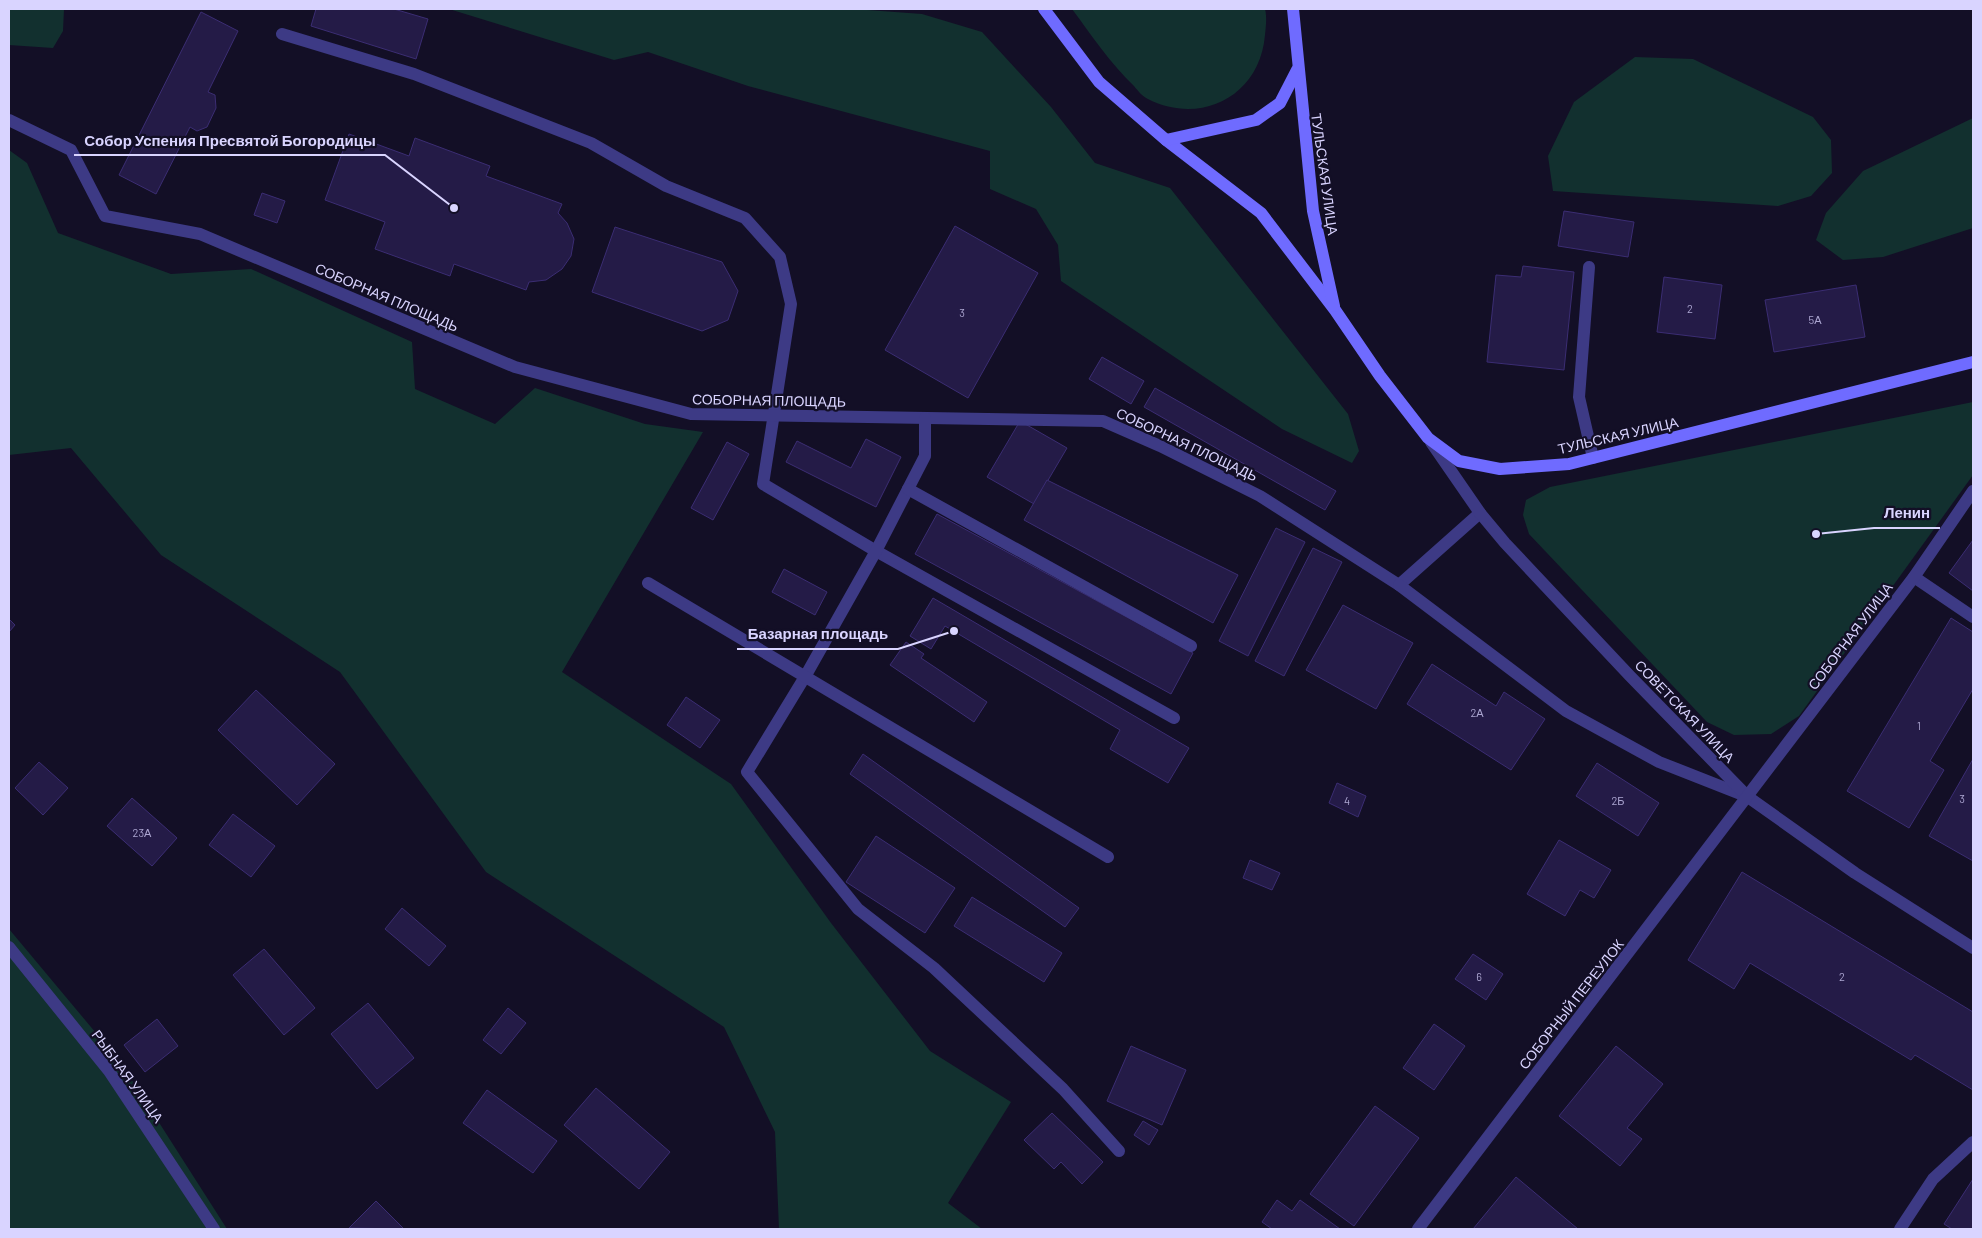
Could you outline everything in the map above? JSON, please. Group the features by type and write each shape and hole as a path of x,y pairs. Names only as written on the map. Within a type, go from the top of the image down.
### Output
{"main road":[{"name":"ТУЛЬСКАЯ УЛИЦА","path":"1044,9 1099,82 1166,140 1261,213 1335,310 1380,376 1428,438 1459,461 1500,469 1569,464 1973,362"},
{"name":"ТУЛЬСКАЯ УЛИЦА","path":"1292,9 1313,211 1335,310"},
{"path":"1166,140 1256,120 1280,103 1297,70"}],"street":[{"path":"282,34 414,74 591,143 666,186 745,218 780,257 791,304 763,484 876,551 1174,718"},
{"name":"СОБОРНАЯ ПЛОЩАДЬ","path":"9,120 71,150 105,216 200,234 515,367 691,414 1103,421 1160,446 1260,496 1399,585 1566,710 1659,762 1748,797"},
{"path":"1589,267 1579,397 1592,458"},
{"path":"925,418 925,456 876,551 806,675 746,772 858,909 934,968 1064,1089 1119,1151"},
{"name":"СОВЕТСКАЯ УЛИЦА","path":"1428,438 1480,513 1505,543 1630,676 1748,797 1855,873 1973,948"},
{"path":"908,489 1192,646"},
{"name":"СОБОРНАЯ УЛИЦА","path":"1748,797 1914,576 1973,491"},
{"path":"1399,585 1480,513"},
{"path":"1914,576 1973,617"},
{"path":"648,583 806,675 1108,857"},
{"name":"СОБОРНЫЙ ПЕРЕУЛОК","path":"1418,1229 1748,797"},
{"name":"РЫБНАЯ УЛИЦА","path":"9,947 109,1072 214,1229"},
{"path":"1900,1229 1933,1179 1973,1142"}],"green space":[{"path":"9,9 64,9 63,31 53,48 9,45"},
{"path":"449,9 854,9 922,14 982,32 1051,107 1095,163 1170,188 1348,414 1359,451 1352,463 1282,429 1061,281 1058,245 1036,209 990,189 990,151 748,86 648,52 614,60"},
{"path":"1072,9 1265,9 1265,35 1261,56 1252,75 1240,89 1224,100 1207,107 1188,109 1168,107 1141,94 1109,59"},
{"path":"1635,57 1693,59 1813,117 1831,140 1832,173 1811,196 1778,206 1553,191 1548,156 1574,102"},
{"path":"1973,118 1973,228 1883,257 1843,260 1816,240 1826,213 1863,171"},
{"path":"9,150 27,163 58,233 171,274 251,269 412,342 415,389 495,424 535,388 645,424 703,432 562,672 731,784 831,923 930,1051 1011,1102 948,1203 982,1229 779,1229 775,1132 724,1027 486,872 340,672 161,555 71,448 9,455"},
{"path":"1973,402 1973,475 1799,716 1771,734 1734,735 1707,722 1529,534 1523,515 1526,500 1550,487"},
{"path":"9,929 121,1063 227,1229 9,1229"}],"building":[{"path":"316,9 394,9 428,19 416,59 311,26"},
{"path":"201,12 238,31 208,92 215,95 216,108 207,127 197,131 190,127 156,194 119,175"},
{"path":"349,134 409,156 415,138 490,166 486,176 562,204 558,213 567,223 574,239 571,256 562,269 546,280 529,282 526,290 454,264 450,276 375,249 385,222 325,200"},
{"path":"262,193 285,201 277,223 254,215"},
{"path":"1564,211 1634,222 1628,257 1558,246"},
{"path":"955,226 1038,273 968,398 885,350"},
{"path":"615,227 722,262 738,291 728,320 702,331 592,292"},
{"path":"1523,266 1574,272 1564,370 1487,362 1496,275 1521,277"},
{"path":"1664,277 1722,285 1715,339 1657,332"},
{"path":"1856,285 1865,337 1774,352 1765,300"},
{"path":"1102,357 1144,381 1131,404 1089,379"},
{"path":"1155,388 1336,491 1325,510 1144,407"},
{"path":"1020,421 1067,448 1034,504 987,477"},
{"path":"866,439 901,457 876,507 786,462 797,441 851,468"},
{"path":"727,442 749,454 713,520 691,508"},
{"path":"1047,480 1238,575 1213,623 1024,520"},
{"path":"937,514 1193,653 1171,694 915,554"},
{"path":"1276,528 1305,542 1248,656 1219,641"},
{"path":"1973,540 1973,591 1949,573"},
{"path":"1313,548 1342,562 1284,676 1255,661"},
{"path":"784,569 827,592 815,615 772,592"},
{"path":"933,598 1189,748 1168,783 1110,749 1120,730 945,626 931,649 910,636"},
{"path":"1343,605 1413,643 1376,709 1306,670"},
{"path":"1951,618 1973,632 1973,689 1930,761 1944,770 1909,828 1847,791"},
{"path":"9,619 15,625 9,632"},
{"path":"906,642 924,654 921,658 987,702 974,722 890,665"},
{"path":"1432,664 1496,706 1504,692 1545,719 1511,770 1407,704"},
{"path":"256,690 335,764 297,805 218,730"},
{"path":"686,697 720,720 700,748 667,725"},
{"path":"863,754 1079,908 1065,927 850,774"},
{"path":"1973,759 1973,861 1929,836"},
{"path":"39,762 68,788 43,815 15,788"},
{"path":"1597,763 1659,803 1638,836 1576,796"},
{"path":"1337,783 1366,796 1358,817 1329,803"},
{"path":"132,798 177,838 152,866 107,826"},
{"path":"233,814 275,846 251,877 209,845"},
{"path":"876,836 955,888 925,933 846,882"},
{"path":"1559,840 1611,870 1594,898 1580,890 1565,916 1527,894"},
{"path":"1250,860 1280,873 1272,890 1243,878"},
{"path":"1742,872 1973,1012 1973,1090 1915,1055 1911,1060 1750,963 1734,989 1688,960"},
{"path":"972,897 1062,953 1044,982 954,926"},
{"path":"402,908 446,946 429,966 385,929"},
{"path":"264,949 315,1008 284,1035 233,975"},
{"path":"1473,954 1503,974 1486,1000 1455,979"},
{"path":"368,1003 414,1058 377,1089 331,1034"},
{"path":"508,1008 526,1023 501,1054 483,1040"},
{"path":"157,1019 178,1046 145,1072 124,1045"},
{"path":"1434,1024 1465,1046 1434,1090 1403,1068"},
{"path":"1131,1046 1186,1070 1162,1125 1107,1101"},
{"path":"1616,1046 1663,1084 1627,1128 1642,1139 1620,1166 1559,1116"},
{"path":"596,1088 670,1152 639,1189 564,1125"},
{"path":"487,1090 557,1141 533,1173 463,1123"},
{"path":"1375,1106 1419,1138 1354,1226 1310,1194"},
{"path":"1052,1113 1103,1162 1082,1184 1061,1162 1054,1169 1024,1140"},
{"path":"1143,1121 1158,1130 1149,1145 1134,1135"},
{"path":"1516,1177 1578,1229 1473,1229"},
{"path":"1973,1179 1973,1229 1952,1229 1944,1224"},
{"path":"1277,1200 1292,1211 1300,1200 1340,1229 1272,1229 1262,1222"},
{"path":"376,1201 404,1229 349,1228"}],"place":[{"name":"Собор Успения Пресвятой Богородицы","path":"454,208"},
{"name":"Ленин","path":"1816,534"},
{"name":"Базарная площадь","path":"954,631"}]}
